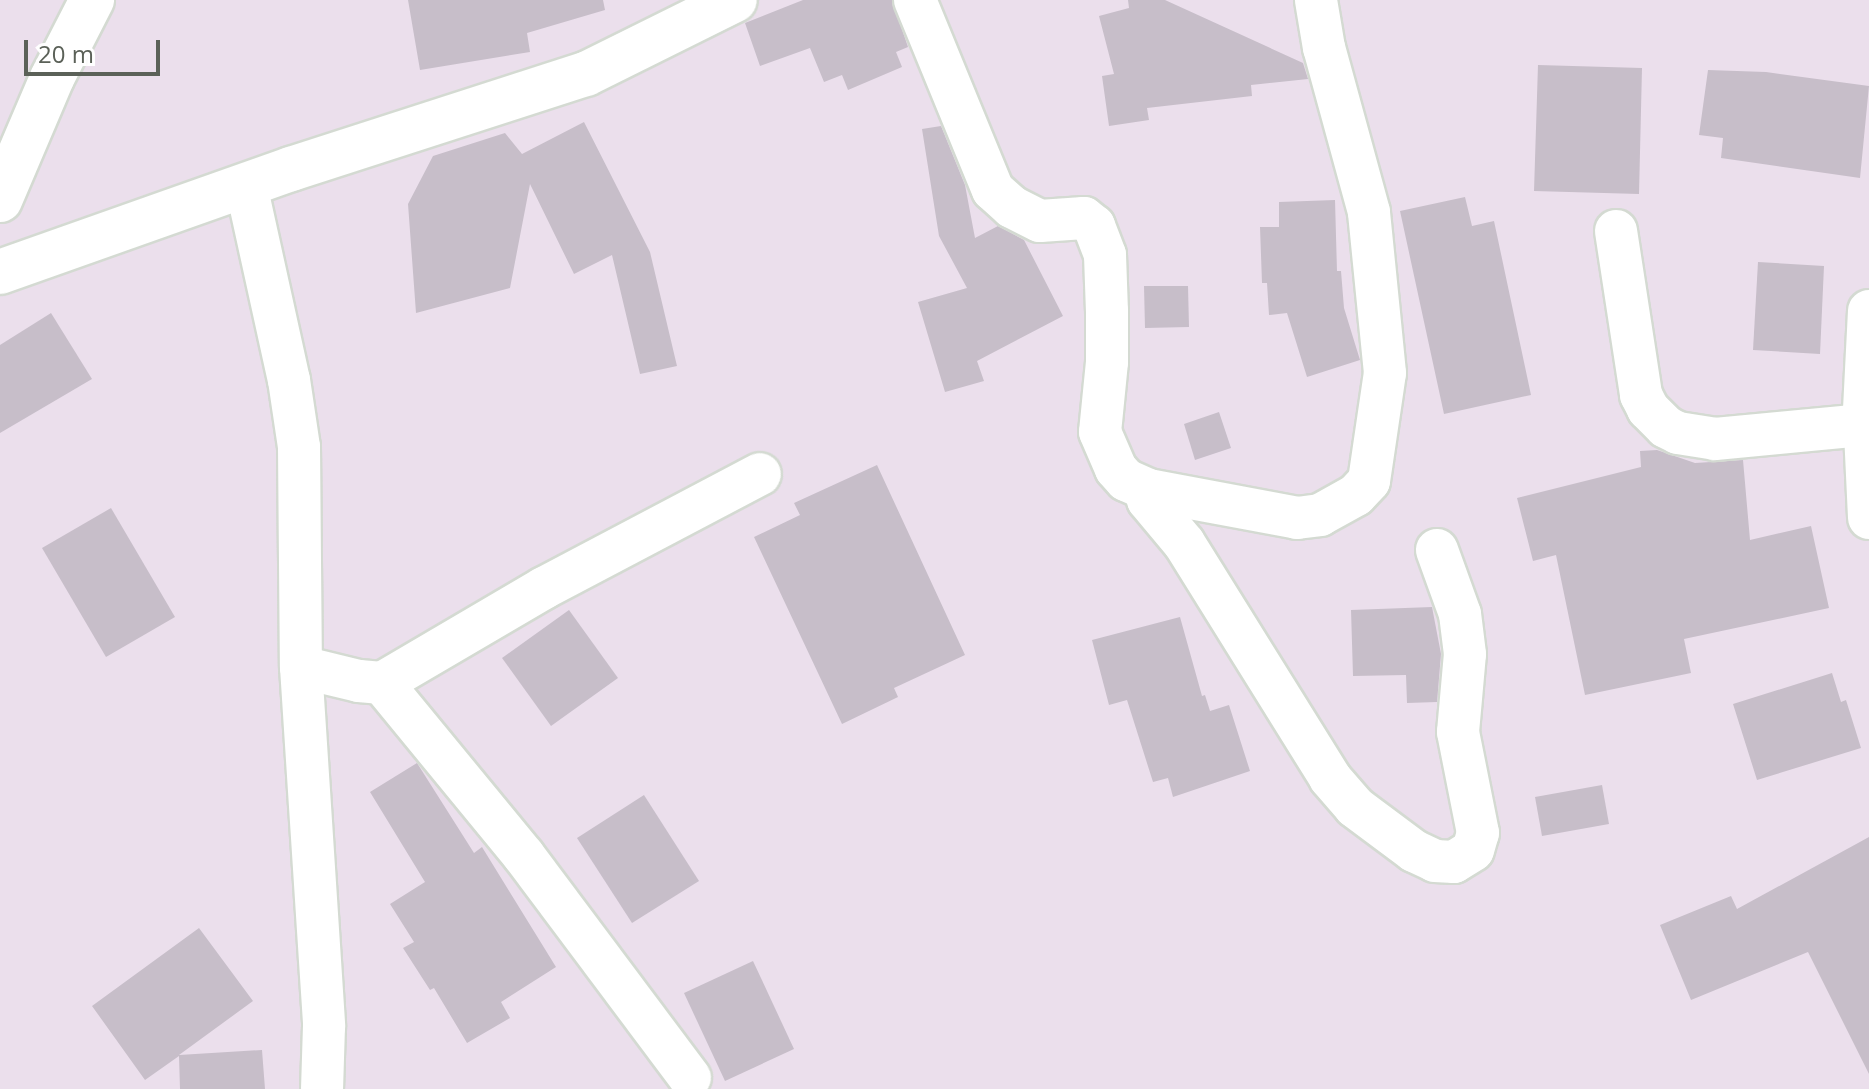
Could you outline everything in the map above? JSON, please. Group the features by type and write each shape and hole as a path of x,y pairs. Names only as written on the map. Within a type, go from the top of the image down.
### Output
{"street":[{"path":"0,200 52,78 92,0"},
{"path":"0,272 246,185 586,74 735,0"},
{"path":"915,0 993,190 1012,207 1040,221 1075,217 1090,220 1094,226 1105,255 1107,311 1107,362 1100,432 1116,469 1126,480 1148,490 1297,518 1320,515 1356,495 1369,481 1385,373 1369,212 1324,48 1316,0"},
{"path":"246,185 289,380 299,447 301,667 324,1026 322,1089"},
{"path":"1616,231 1641,395 1648,409 1666,427 1678,433 1715,439 1864,425"},
{"path":"1869,311 1864,425 1869,518"},
{"path":"301,667 359,681 382,683 544,588 760,474"},
{"path":"1148,490 1148,500 1184,543 1330,778 1355,807 1414,851 1435,861 1454,862 1473,850 1478,833 1458,732 1465,654 1460,614 1437,550"},
{"path":"382,683 524,856 690,1078"}],"building":[{"path":"408,0 603,0 605,10 527,33 530,52 420,70"},
{"path":"803,0 892,0 908,47 896,52 902,67 848,90 842,75 824,82 810,48 760,66 745,23"},
{"path":"1128,0 1165,0 1303,63 1308,79 1251,85 1252,96 1147,108 1149,120 1109,126 1102,76 1114,74 1099,16 1129,8"},
{"path":"1538,65 1642,68 1639,194 1534,191"},
{"path":"1708,70 1766,72 1869,86 1860,178 1721,158 1723,138 1699,135"},
{"path":"584,122 650,252 677,366 640,374 612,255 574,274 530,184 510,288 416,313 408,204 433,156 505,133 522,154"},
{"path":"941,126 965,185 975,238 998,226 1024,240 1063,316 977,361 984,381 945,392 918,302 967,288 939,236 922,129"},
{"path":"1465,197 1472,226 1494,221 1531,395 1444,414 1400,211"},
{"path":"1335,200 1337,271 1341,271 1344,308 1360,360 1307,377 1287,313 1269,315 1267,283 1262,283 1260,227 1279,227 1279,202"},
{"path":"1758,262 1824,266 1820,354 1753,350"},
{"path":"1144,286 1188,286 1189,327 1145,328"},
{"path":"51,313 92,379 0,433 0,345"},
{"path":"1219,412 1231,448 1195,460 1184,424"},
{"path":"1657,450 1695,463 1743,460 1750,540 1811,526 1829,608 1684,639 1691,673 1585,695 1556,555 1533,561 1517,498 1641,467 1640,451"},
{"path":"877,465 965,655 894,688 898,697 842,724 754,537 800,515 794,503"},
{"path":"111,508 175,617 106,657 42,548"},
{"path":"1432,607 1441,654 1437,702 1407,703 1406,675 1353,676 1351,610"},
{"path":"569,610 618,678 551,726 502,658"},
{"path":"1180,617 1202,696 1205,695 1210,711 1229,705 1250,771 1173,797 1168,778 1153,782 1127,700 1109,705 1092,640"},
{"path":"1832,673 1841,702 1846,700 1861,748 1757,780 1733,704"},
{"path":"417,763 474,853 482,847 556,967 501,1002 510,1018 467,1043 434,988 430,990 403,948 414,942 390,904 425,882 370,792"},
{"path":"1602,785 1609,824 1542,836 1535,797"},
{"path":"644,795 699,881 632,923 577,838"},
{"path":"1869,837 1869,1074 1808,952 1691,1000 1660,925 1731,896 1737,909"},
{"path":"199,928 253,1001 179,1055 262,1050 265,1089 180,1089 179,1056 145,1080 92,1006"},
{"path":"753,961 794,1049 725,1081 684,993"}]}
